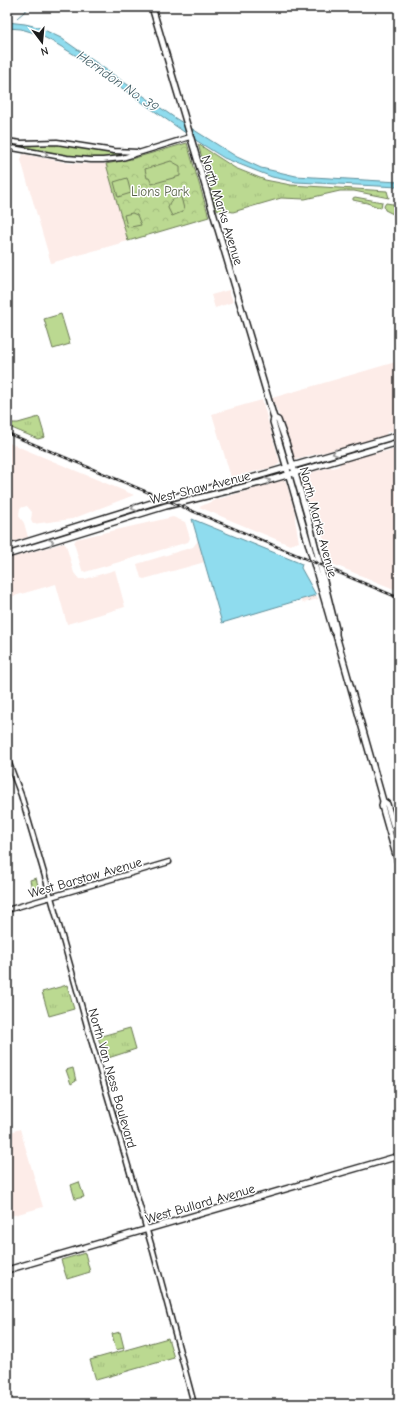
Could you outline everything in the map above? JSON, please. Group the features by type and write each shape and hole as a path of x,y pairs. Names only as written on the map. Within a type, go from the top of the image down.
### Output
{"main road":[{"name":"North Marks Avenue","path":"152,7 274,418 273,422 383,801 382,806 399,866"},
{"name":"North Marks Avenue","path":"274,418 278,420 281,426 293,466 316,549 336,629 336,635"},
{"name":"West Shaw Avenue","path":"7,548 158,501 293,466 399,435"},
{"path":"335,461 353,452 389,441 392,437"},
{"path":"392,444 394,440 399,438"},
{"name":"West Shaw Avenue","path":"7,554 178,502 250,486 399,442"},
{"path":"300,516 304,519 316,549"},
{"path":"7,554 31,545 34,540"},
{"name":"North Marks Avenue","path":"383,801 387,804 399,844"},
{"name":"West Bullard Avenue","path":"7,1270 399,1156"}],"street":[{"path":"7,147 67,158 103,160 122,158 137,152 190,137"},
{"path":"7,141 21,143 57,142 104,150 137,152"},
{"path":"103,160 105,154 104,150"},
{"name":"North Van Ness Boulevard","path":"7,758 21,795 51,897 194,1404"},
{"name":"West Barstow Avenue","path":"7,910 169,862"}],"shaded area":[{"path":"23,154 69,163 106,164 128,241 51,263 21,160"},
{"path":"229,290 233,302 215,308 211,295"},
{"path":"399,361 399,430 387,432 386,435 345,447 296,459 294,458 286,432 272,398"},
{"path":"262,400 280,463 274,467 231,477 212,414"},
{"path":"7,442 134,495 72,519 33,524 31,520 32,512 27,506 20,508 19,516 24,523 28,537 7,544"},
{"path":"399,445 399,591 330,563 322,533 300,478 301,475 331,467 333,468 339,466 340,463 366,455 397,449"},
{"path":"284,480 286,482 295,513 299,542 290,545 199,507 215,500"},
{"path":"173,517 185,522 190,538 188,542 85,572 82,570 74,543 76,539"},
{"path":"198,537 205,562 144,579 141,578 137,564 193,547 197,542"},
{"path":"63,543 66,545 74,573 79,579 85,579 115,570 125,607 67,624 56,584 7,598 7,559"},
{"path":"316,595 318,599 303,603 301,600"},
{"path":"20,1129 43,1207 7,1217 7,1133"}],"green space":[{"path":"52,143 118,153 131,153 118,156 91,158 64,156 24,149 24,146"},
{"name":"Lions Park","path":"187,143 209,217 128,241 106,164 131,159"},
{"path":"198,144 235,168 265,180 291,185 387,191 389,198 354,191 340,191 305,199 281,198 233,212 224,210 220,212 217,210"},
{"path":"171,161 180,166 180,176 152,184 149,178 147,178 145,169"},
{"path":"127,178 131,193 118,197 114,182"},
{"path":"181,197 184,209 182,212 172,216 168,208 170,203 173,199"},
{"path":"355,197 382,202 381,208 353,200"},
{"path":"386,203 399,205 399,217 385,210 384,206"},
{"path":"132,213 137,215 141,225 131,227 127,226 124,215"},
{"path":"61,314 70,344 53,349 44,319"},
{"path":"39,417 45,437 38,439 7,426 7,423 18,423"},
{"path":"36,878 40,893 33,894 30,880"},
{"path":"67,985 74,1009 49,1016 42,992"},
{"path":"130,1028 136,1049 105,1059 98,1037"},
{"path":"73,1068 76,1081 71,1084 66,1070"},
{"path":"79,1182 84,1197 75,1199 71,1185"},
{"path":"85,1253 90,1272 67,1279 61,1260"},
{"path":"120,1332 124,1348 116,1350 112,1334"},
{"path":"168,1338 174,1358 96,1380 90,1360"}],"water":[{"name":"Herndon No. 39","path":"7,22 38,27 61,38 175,118 237,157 261,168 296,176 399,182 399,187 296,182 272,177 224,158 197,141 75,55 38,34 21,29 7,28"},
{"path":"192,519 302,564 301,568 316,595 222,623"}],"waterway":[{"path":"17,18 30,7"}],"railway":[{"path":"7,433 399,598"}]}
